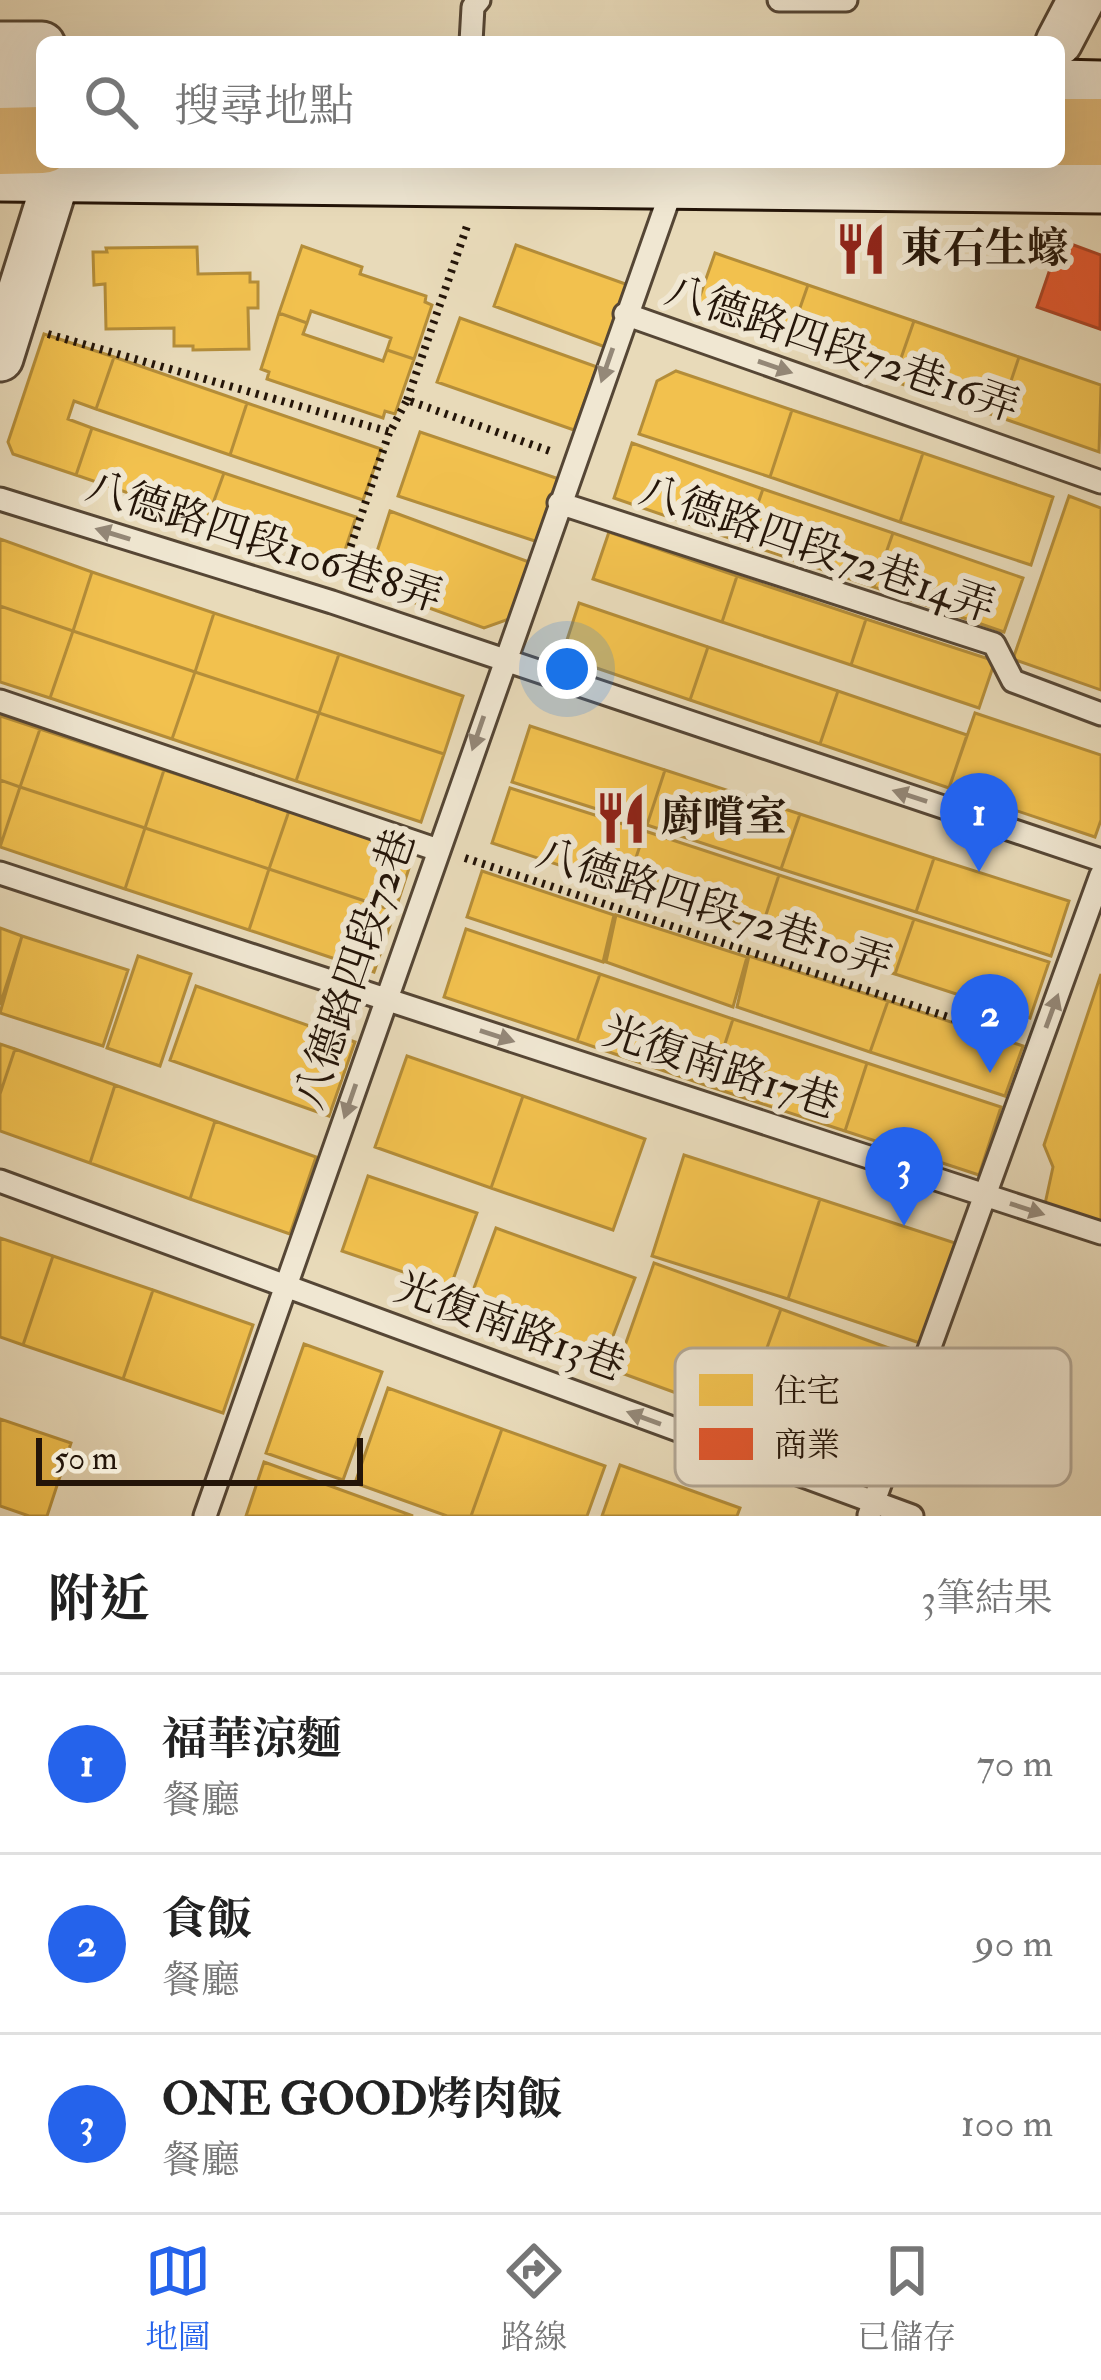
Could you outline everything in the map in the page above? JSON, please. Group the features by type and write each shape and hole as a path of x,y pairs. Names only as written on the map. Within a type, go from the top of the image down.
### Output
{"highway":[{"path":"1065,132 1101,132"},
{"path":"0,141 34,159"}],"street":[{"path":"1062,36 1081,0"},
{"path":"0,45 36,44"},
{"path":"1065,92 1101,93"},
{"path":"0,94 36,96"},
{"path":"6,341 34,159"},
{"path":"305,168 1101,181"}],"lane":[{"path":"472,36 473,7 478,0"},
{"path":"779,0 846,0"},
{"name":"八德路四段72巷","path":"205,1516 677,176"},
{"name":"八德路四段72巷16弄","path":"625,314 1101,482"},
{"name":"八德路四段106巷8弄","path":"0,499 332,602 1101,860"},
{"name":"八德路四段72巷14弄","path":"559,503 994,644 1013,681 1101,714"},
{"path":"0,701 438,850"},
{"name":"光復南路17巷","path":"0,873 1101,1233"},
{"path":"930,1348 1101,875"},
{"name":"光復南路13巷","path":"0,1180 675,1434"},
{"name":"光復南路13巷","path":"811,1486 871,1509 912,1516"}],"path":[{"path":"332,602 485,174"},
{"path":"6,341 390,432"},
{"path":"407,400 574,459"},
{"name":"八德路四段72巷10弄","path":"438,850 1039,1047"}],"building: 住宅":[{"path":"516,245 631,286 608,348 494,306"},
{"path":"302,246 362,267 360,274 426,296 425,302 432,305 414,359 387,350 391,338 311,311 307,323 279,313"},
{"path":"197,247 198,274 250,273 250,282 258,282 258,308 248,308 249,349 174,346 174,328 106,329 105,284 94,285 93,252"},
{"path":"715,253 808,285 787,345 694,313"},
{"path":"808,285 914,321 893,381 787,345"},
{"path":"279,313 307,323 303,334 383,361 387,350 414,359 395,414 385,411 383,418 267,379 269,372 261,369"},
{"path":"460,318 597,367 574,430 437,382"},
{"path":"914,321 1019,357 999,417 893,381"},
{"path":"44,334 114,357 96,409 74,401 68,419 92,428 76,475 13,454 8,442"},
{"path":"114,357 247,403 230,455 96,409"},
{"path":"1019,357 1101,385 1099,452 999,417"},
{"path":"676,371 792,410 770,477 639,434 657,381"},
{"path":"247,403 381,449 363,500 230,455"},
{"path":"792,410 923,453 900,522 770,477"},
{"path":"92,428 224,473 207,520 76,475"},
{"path":"420,432 559,479 538,542 398,496"},
{"path":"632,443 763,489 744,543 614,498"},
{"path":"923,453 1053,497 1031,565 900,522"},
{"path":"224,473 356,517 340,565 207,520"},
{"path":"763,489 893,533 874,587 744,543"},
{"path":"1069,496 1101,508 1101,690 1013,659"},
{"path":"390,511 529,562 512,618 484,628 385,592 372,567"},
{"path":"609,532 737,576 722,622 593,579"},
{"path":"893,533 1023,578 1004,632 874,587"},
{"path":"0,539 92,572 73,631 0,606"},
{"path":"92,572 214,613 195,672 73,631"},
{"path":"737,576 866,619 851,665 722,622"},
{"path":"579,603 708,647 690,700 576,661 567,640"},
{"path":"0,606 73,631 50,698 0,682"},
{"path":"214,613 339,654 319,713 195,672"},
{"path":"866,619 995,661 979,708 851,665"},
{"path":"73,631 195,672 172,739 50,698"},
{"path":"708,647 838,691 820,744 690,700"},
{"path":"339,654 463,696 444,754 319,713"},
{"path":"195,672 319,713 296,781 172,739"},
{"path":"838,691 967,735 949,788 820,744"},
{"path":"319,713 444,754 421,822 296,781"},
{"path":"975,713 1101,755 1101,820 1095,837 949,788"},
{"path":"0,716 40,729 20,787 0,780"},
{"path":"530,726 665,770 647,825 512,782"},
{"path":"40,729 164,770 145,828 20,787"},
{"path":"164,770 289,811 269,869 145,828"},
{"path":"665,770 800,814 781,869 647,825"},
{"path":"0,780 20,787 0,847"},
{"path":"20,787 145,828 125,889 0,847"},
{"path":"510,788 645,831 626,887 492,843"},
{"path":"289,811 414,853 395,911 269,869"},
{"path":"800,814 934,858 916,912 781,869"},
{"path":"145,828 269,869 249,930 125,889"},
{"path":"645,831 779,875 761,930 626,887"},
{"path":"934,858 1069,901 1051,956 916,912"},
{"path":"269,869 395,911 374,972 249,930"},
{"path":"482,871 614,915 603,962 467,917"},
{"path":"779,875 914,919 895,974 761,930"},
{"path":"616,915 747,957 733,1007 606,962"},
{"path":"914,919 1049,962 1030,1018 895,974"},
{"path":"0,928 22,936 0,1005"},
{"path":"466,929 600,974 577,1041 444,997"},
{"path":"22,936 128,970 103,1046 0,1013"},
{"path":"138,956 191,974 160,1066 107,1048"},
{"path":"749,956 888,1001 870,1052 737,1007"},
{"path":"600,974 733,1019 711,1087 577,1041"},
{"path":"1101,974 1101,1223 1045,1204 1053,1167 1044,1145"},
{"path":"196,986 355,1042 329,1116 170,1060"},
{"path":"888,1001 1023,1046 1005,1096 870,1052"},
{"path":"733,1019 867,1063 845,1131 711,1087"},
{"path":"0,1044 15,1049 0,1094"},
{"path":"15,1049 115,1085 90,1163 0,1131 0,1094"},
{"path":"407,1056 523,1096 491,1188 375,1147"},
{"path":"867,1063 1001,1107 979,1175 845,1131"},
{"path":"115,1085 215,1121 190,1199 90,1163"},
{"path":"523,1096 645,1139 613,1230 491,1188"},
{"path":"215,1121 316,1157 290,1234 190,1199"},
{"path":"684,1155 820,1199 788,1299 652,1256"},
{"path":"368,1176 477,1213 450,1288 342,1251"},
{"path":"820,1199 955,1243 923,1344 788,1299"},
{"path":"496,1228 635,1278 605,1357 467,1307"},
{"path":"0,1238 53,1256 23,1345 0,1337"},
{"path":"53,1256 153,1290 123,1379 23,1345"},
{"path":"654,1263 781,1309 767,1348 675,1348 675,1393 616,1371"},
{"path":"153,1290 253,1325 223,1413 123,1379"},
{"path":"781,1309 889,1348 767,1348"},
{"path":"304,1344 382,1372 343,1480 266,1453"},
{"path":"388,1388 502,1429 471,1516 447,1516 355,1483"},
{"path":"0,1419 71,1443 47,1516 29,1516 0,1506"},
{"path":"502,1429 605,1466 587,1516 471,1516"},
{"path":"264,1462 413,1516 246,1516"},
{"path":"620,1465 740,1508 737,1516 602,1516"}],"building: 商業":[{"path":"1060,240 1101,255 1100,329 1037,307"}],"place":[{"name":"東石生蠔","path":"861,249"},
{"name":"廚嚐室","path":"621,818"},
{"name":"福華涼麵","path":"979,872"},
{"name":"食飯","path":"990,1073"},
{"name":"ONE GOOD烤肉飯","path":"904,1226"}]}
